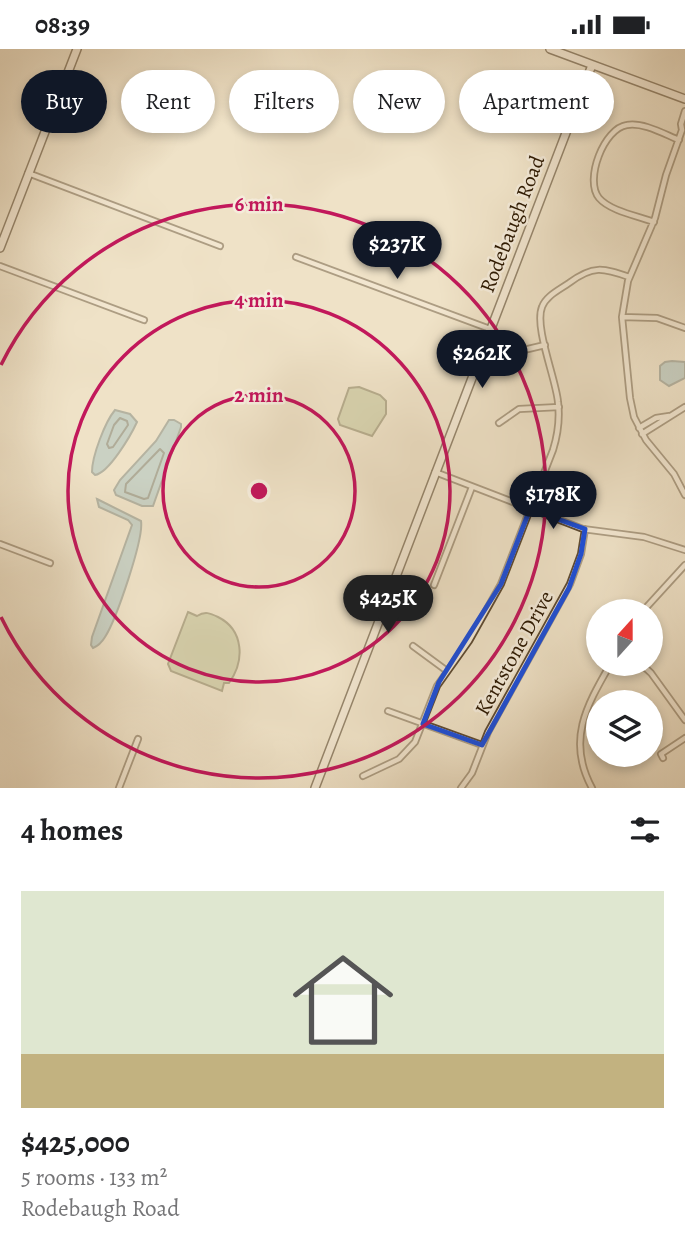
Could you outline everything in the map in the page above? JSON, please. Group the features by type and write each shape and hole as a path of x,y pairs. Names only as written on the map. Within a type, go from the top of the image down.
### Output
{"street":[{"path":"0,248 76,49"},
{"path":"550,49 685,99"},
{"name":"Rodebaugh Road","path":"315,788 592,65"},
{"path":"685,111 681,124 684,129 654,222 629,277 623,299 622,317 631,402 639,428 676,477 685,495"},
{"path":"654,222 603,202 594,189 594,172 608,137 615,129 624,125 641,126 679,140"},
{"path":"28,173 220,246"},
{"path":"296,257 490,329"},
{"path":"0,266 144,320"},
{"path":"363,776 404,755 415,741 436,688 470,641 502,584 555,443 559,407 540,315 542,305 549,296 593,269 608,270 629,277"},
{"path":"622,317 657,318 685,328"},
{"path":"528,349 545,345"},
{"path":"499,423 519,409 559,407"},
{"path":"642,434 685,407"},
{"path":"639,428 663,415 668,416"},
{"path":"435,472 585,530 644,537 685,550"},
{"path":"435,585 472,487"},
{"name":"Kentstone Drive","path":"461,788 570,584 581,554 585,530"},
{"path":"0,544 50,563"},
{"path":"654,599 685,565"},
{"path":"414,646 447,671"},
{"path":"592,788 581,759 581,726 587,705 604,676"},
{"path":"654,676 685,719"},
{"path":"388,711 482,745"},
{"path":"663,753 685,738"},
{"path":"119,788 138,739"}],"highlighted area":[{"path":"530,509 585,529 581,554 569,588 482,745 423,724 439,682 501,584"}],"green space":[{"path":"359,387 380,395 386,401 386,414 372,436 340,425 338,419 349,388"},
{"path":"188,612 197,616 208,613 218,617 227,623 237,638 238,665 229,683 224,683 222,691 171,671 168,664"}],"water":[{"path":"672,361 685,362 685,378 669,386 660,380 660,366"},
{"path":"115,410 130,414 137,422 113,461 101,473 95,475 92,472 97,449"},
{"path":"169,420 181,424 181,427 153,506 142,506 116,495 114,490 120,480 156,441"},
{"path":"97,499 141,521 141,530 134,561 116,614 104,639 93,648 92,637 132,525 128,520 99,507"}]}
